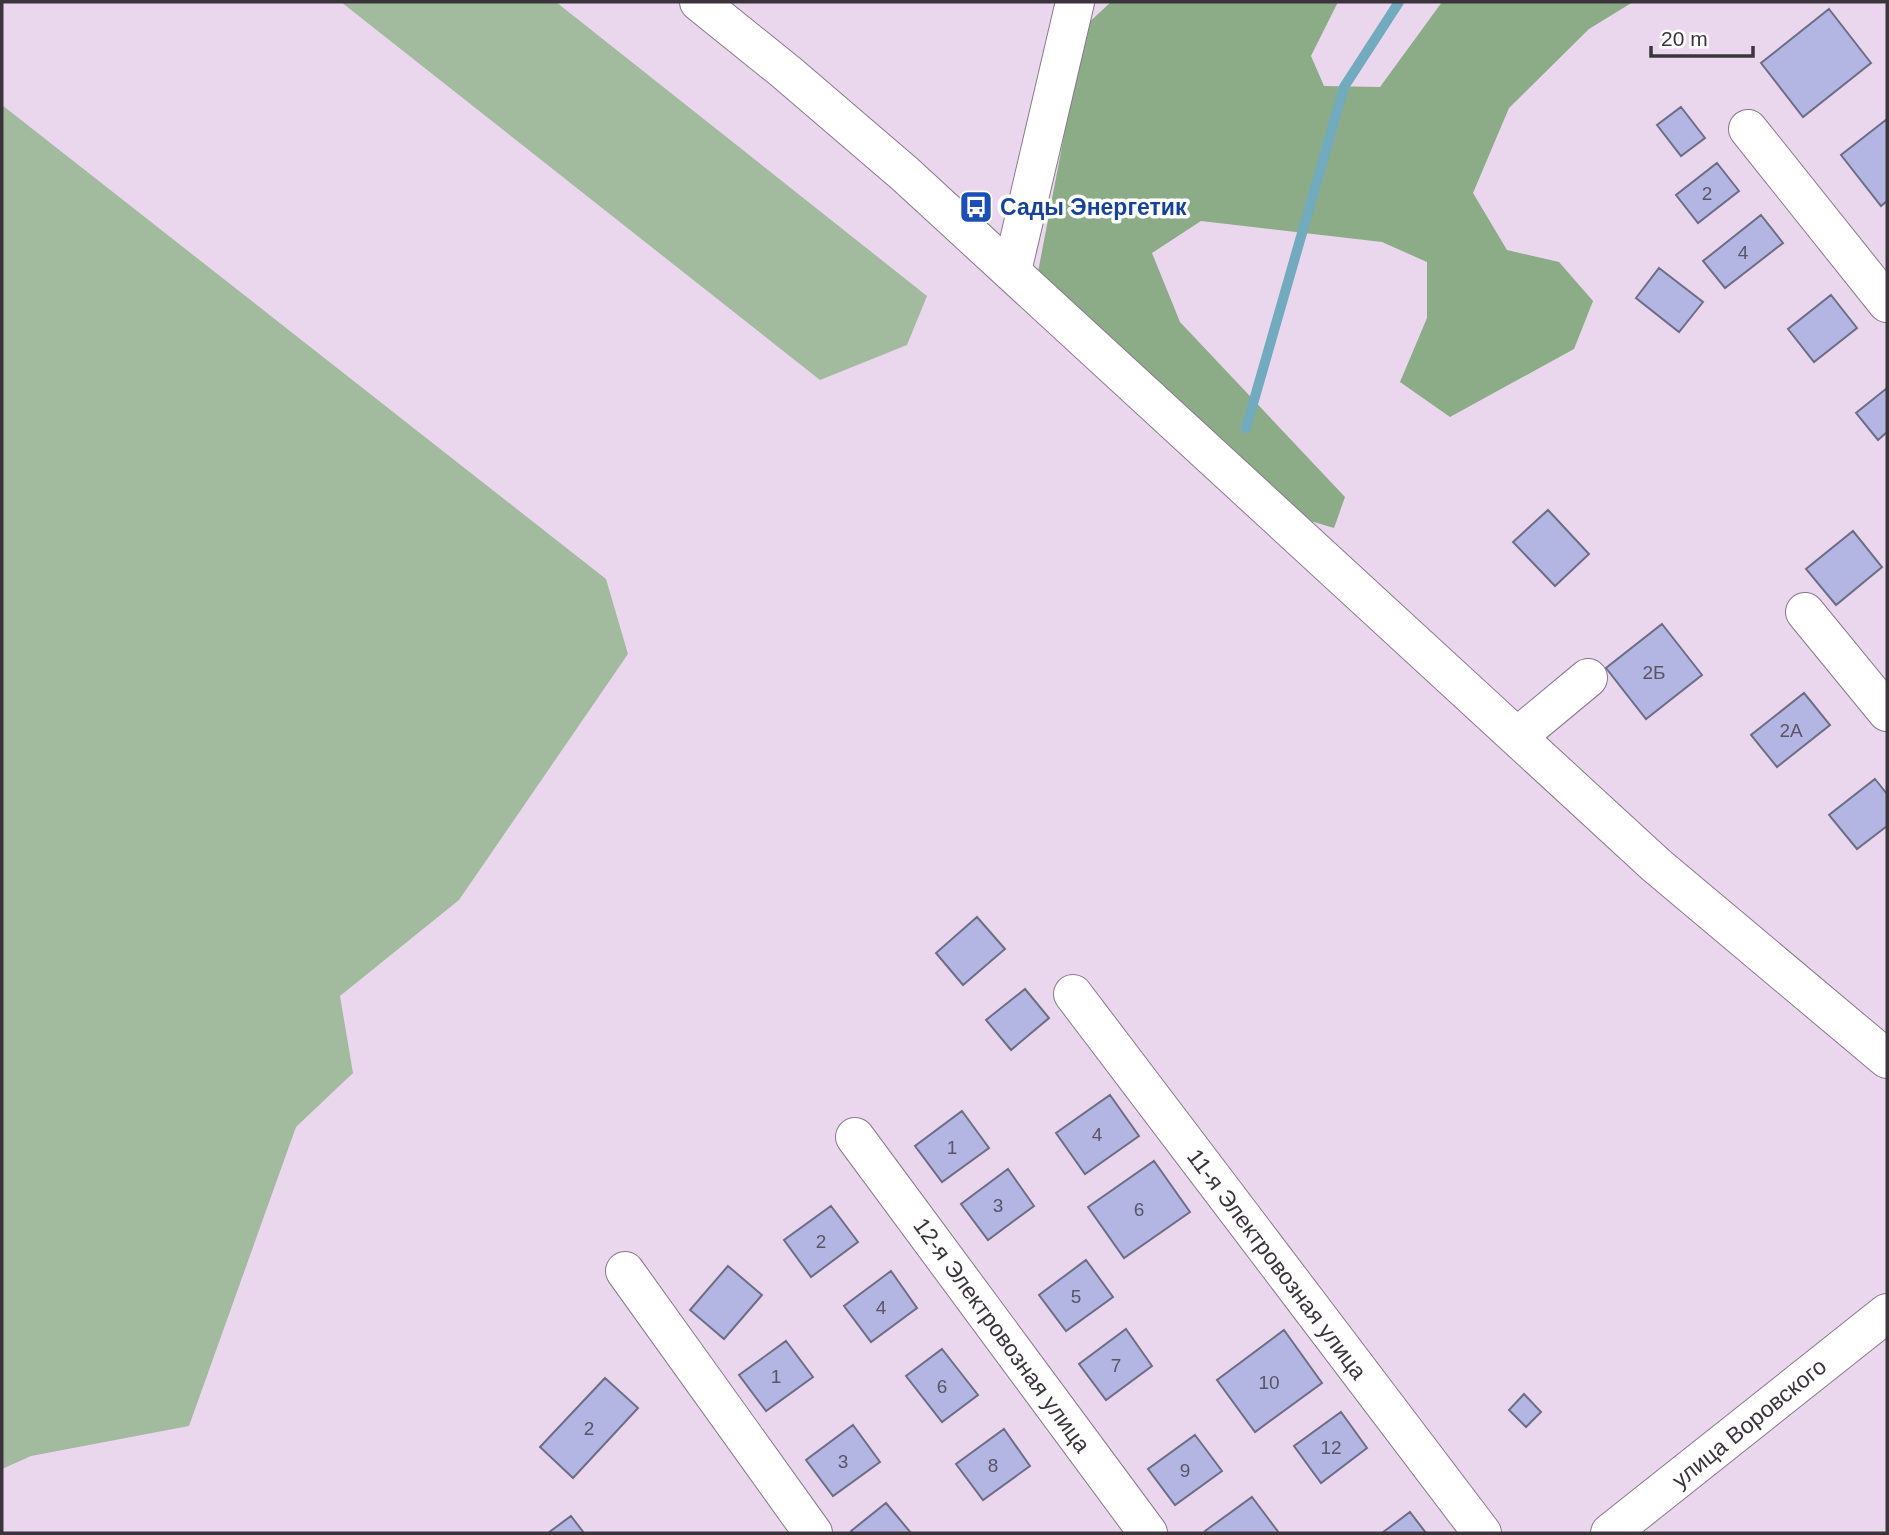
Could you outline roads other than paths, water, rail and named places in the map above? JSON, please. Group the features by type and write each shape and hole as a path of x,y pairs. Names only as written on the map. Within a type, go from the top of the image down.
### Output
{"street":[{"path":"699,2 796,80 1012,271 1656,864 1887,1059"},
{"path":"1012,271 1075,2"},
{"path":"1748,129 1887,303"},
{"path":"1805,612 1887,712"},
{"path":"1517,737 1588,678"},
{"name":"11-я Электровозная улица","path":"1073,994 1482,1533"},
{"name":"12-я Электровозная улица","path":"855,1137 1148,1533"},
{"path":"625,1271 813,1533"},
{"name":"улица Воровского","path":"1611,1533 1887,1313"}],"waterway":[{"path":"1246,428 1344,87 1399,2"}],"place":[{"name":"Сады Энергетик","path":"976,207"}]}
